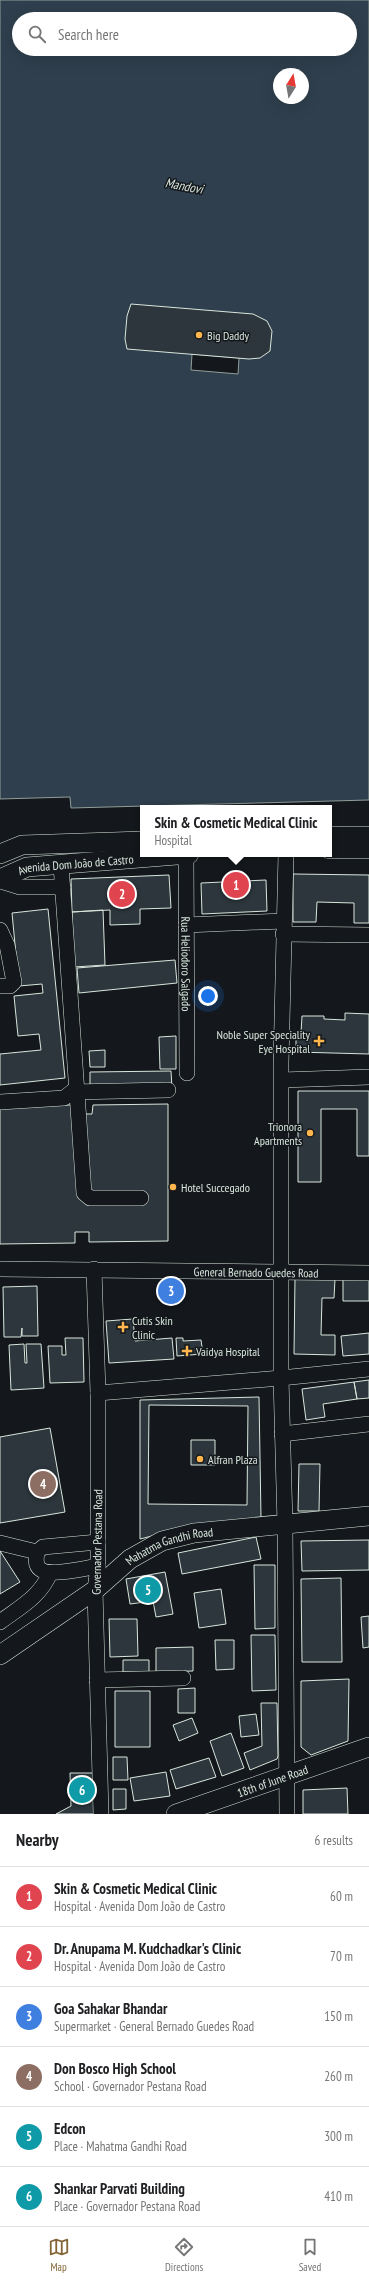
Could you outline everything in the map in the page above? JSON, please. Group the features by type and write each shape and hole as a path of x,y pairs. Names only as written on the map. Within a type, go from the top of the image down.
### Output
{"main road":[{"path":"332,836 369,836"},
{"name":"Avenida Dom João de Castro","path":"0,854 22,845 140,841"},
{"path":"332,849 369,849"},
{"name":"Avenida Dom João de Castro","path":"3,878 27,867 152,857"},
{"name":"Mahatma Gandhi Road","path":"0,1655 95,1590 130,1559 162,1542 194,1533 369,1516"},
{"name":"18th of June Road","path":"176,1814 369,1746"}],"street":[{"name":"Rua Heliodoro Salgado","path":"186,857 187,1073"},
{"path":"286,857 283,928 281,1378 285,1524 287,1814"},
{"path":"61,865 75,1090 84,1193 90,1198 141,1198"},
{"path":"3,878 20,887 63,887"},
{"path":"186,925 283,928 369,935"},
{"path":"0,986 10,986 14,982 7,945 1,934"},
{"path":"282,1080 369,1077"},
{"path":"0,1102 64,1098 75,1090 168,1090"},
{"name":"General Bernado Guedes Road","path":"0,1269 369,1273"},
{"name":"Governador Pestana Road","path":"94,1269 98,1392 98,1566 95,1590 101,1814"},
{"path":"98,1392 281,1378 369,1369"},
{"path":"282,1434 369,1424"},
{"path":"0,1542 37,1552"},
{"path":"98,1542 43,1547 37,1552 36,1562 40,1569 50,1573 98,1566"},
{"path":"0,1622 34,1597 44,1586 50,1573"},
{"path":"97,1680 183,1678"}],"water":[{"name":"Mandovi","path":"0,0 369,0 369,800 71,808 70,797 0,799"}],"pier":[{"path":"192,354 239,358 238,374 191,370"}],"building":[{"name":"Big Daddy","path":"131,304 253,314 267,321 272,331 270,351 260,358 249,359 127,349 125,339 127,316"},
{"path":"293,874 369,875 369,923 354,923 354,903 317,902 316,922 293,922"},
{"path":"169,875 171,908 140,909 140,924 110,925 110,910 72,912 71,879"},
{"path":"266,880 267,911 202,914 201,883"},
{"path":"48,909 65,1078 0,1085 0,1054 41,1050 39,1034 18,1036 14,996 43,993 42,984 19,986 12,913"},
{"path":"103,910 105,965 74,967 72,912"},
{"path":"175,960 177,983 79,993 77,968"},
{"path":"345,1013 369,1014 369,1054 296,1052 296,1032 301,1033 302,1016 324,1016 324,1019 345,1020"},
{"path":"176,1036 176,1069 160,1069 159,1037"},
{"path":"105,1050 105,1067 90,1067 89,1051"},
{"path":"171,1071 172,1088 90,1090 90,1072"},
{"name":"Trionora Apartments","path":"298,1091 369,1091 369,1156 357,1156 357,1109 321,1109 321,1182 298,1182"},
{"path":"168,1104 168,1241 89,1242 89,1232 75,1232 75,1243 0,1244 0,1106 71,1105 72,1114 92,1114 93,1105"},
{"path":"343,1276 369,1276 369,1301 343,1301"},
{"path":"295,1278 335,1279 334,1298 322,1298 321,1335 335,1335 335,1355 294,1354"},
{"path":"37,1286 38,1336 22,1336 22,1328 21,1337 4,1337 3,1287"},
{"path":"133,1319 135,1341 172,1338 174,1359 109,1363 106,1321"},
{"path":"369,1333 369,1354 343,1356 341,1336"},
{"path":"65,1338 83,1338 84,1382 50,1383 48,1346 62,1346 62,1355 66,1355"},
{"path":"176,1338 183,1338 183,1341 201,1340 203,1354 177,1356"},
{"path":"24,1344 25,1363 27,1363 26,1344 41,1344 44,1388 11,1390 9,1345"},
{"path":"369,1380 369,1398 357,1399 354,1382"},
{"path":"354,1382 357,1399 323,1404 325,1417 306,1420 302,1389"},
{"name":"Alfran Plaza","path":"259,1397 261,1518 184,1528 140,1539 140,1400"},
{"path":"149,1405 248,1406 247,1505 148,1504","holes":["191,1440 215,1440 215,1465 191,1465"]},
{"path":"50,1428 65,1512 0,1523 0,1437"},
{"path":"299,1464 320,1464 319,1511 298,1511"},
{"path":"256,1537 261,1559 182,1574 178,1553"},
{"path":"369,1540 369,1570 302,1571 301,1541"},
{"path":"0,1551 20,1582 0,1594"},
{"path":"254,1565 275,1565 275,1628 255,1629"},
{"path":"165,1572 173,1614 156,1617 153,1601 130,1604 126,1579"},
{"path":"341,1578 342,1662 302,1662 301,1579"},
{"path":"221,1589 226,1624 199,1628 194,1593"},
{"path":"369,1616 369,1647 363,1648 361,1617"},
{"path":"109,1619 137,1619 138,1656 110,1657"},
{"path":"251,1635 275,1635 276,1690 252,1691"},
{"path":"215,1640 234,1640 234,1669 216,1670"},
{"path":"193,1647 193,1671 156,1672 156,1648"},
{"path":"123,1660 149,1660 149,1672 123,1672"},
{"path":"349,1679 348,1741 311,1755 301,1747 301,1681"},
{"path":"195,1688 195,1713 178,1713 178,1689"},
{"path":"115,1691 150,1691 150,1747 115,1747"},
{"path":"261,1703 277,1703 278,1756 277,1759 250,1770 244,1753 262,1746"},
{"path":"256,1714 259,1735 241,1737 239,1716"},
{"path":"192,1718 198,1733 179,1741 173,1725"},
{"path":"231,1733 244,1768 222,1776 210,1741"},
{"path":"113,1757 127,1757 128,1780 113,1780"},
{"path":"209,1758 216,1777 176,1789 170,1770"},
{"path":"166,1772 170,1796 134,1801 130,1778"},
{"path":"70,1773 93,1773 94,1814 56,1814 71,1806"},
{"path":"347,1788 348,1814 303,1814 303,1790"},
{"path":"113,1789 126,1789 126,1809 113,1810"}],"place":[{"name":"Big Daddy","path":"199,335"},
{"name":"Skin & Cosmetic Medical Clinic","path":"236,885"},
{"name":"Dr. Anupama M. Kudchadkar's Clinic","path":"122,894"},
{"name":"Noble Super Speciality Eye Hospital","path":"319,1041"},
{"name":"Trionora Apartments","path":"310,1133"},
{"name":"Hotel Succegado","path":"173,1187"},
{"name":"Goa Sahakar Bhandar","path":"171,1291"},
{"name":"Cutis Skin Clinic","path":"123,1327"},
{"name":"Vaidya Hospital","path":"187,1351"},
{"name":"Alfran Plaza","path":"200,1459"},
{"name":"Don Bosco High School","path":"43,1484"},
{"name":"Edcon","path":"148,1590"},
{"name":"Shankar Parvati Building","path":"82,1790"}]}
